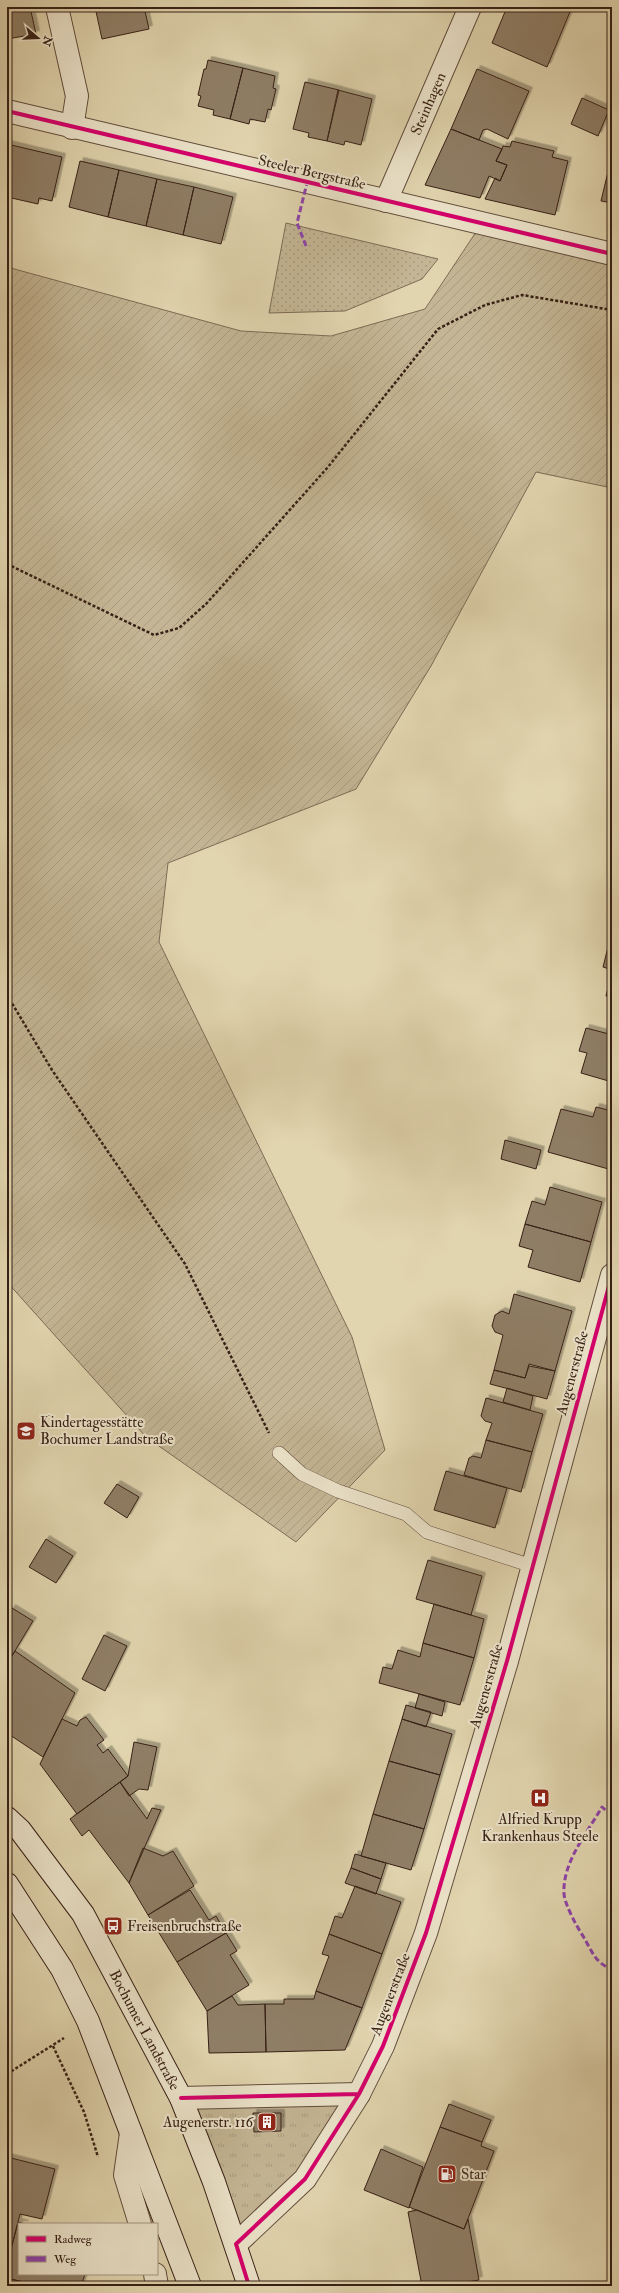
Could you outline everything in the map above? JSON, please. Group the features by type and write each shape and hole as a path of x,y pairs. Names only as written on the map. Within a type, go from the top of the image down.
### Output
{"street":[{"path":"57,7 77,96 72,128"},
{"name":"Steinhagen","path":"386,201 470,7"},
{"name":"Steeler Bergstraße","path":"7,112 612,254"},
{"name":"Augenerstraße","path":"236,2244 306,2179 359,2094 383,2046 426,1933 605,1320 612,1275"},
{"name":"Bochumer Landstraße","path":"7,1818 20,1830 82,1914 181,2098 236,2244 249,2286"},
{"path":"7,1884 62,1969 88,2022 190,2286"},
{"path":"181,2098 359,2094"},
{"path":"132,2133 125,2175 140,2223"},
{"path":"155,2275 157,2286"}],"lane":[{"path":"278,1453 302,1474 338,1492 406,1514 427,1532 532,1566"}],"path":[{"path":"7,564 154,635 179,628 206,604 328,467 438,329 485,305 522,295 612,310"},
{"path":"7,995 52,1070 185,1264 278,1453"},
{"path":"7,2074 53,2046 84,2112 100,2164"}],"green space":[{"path":"286,223 438,259 422,279 345,311 269,313"},
{"path":"480,226 612,257 612,488 536,472 431,666 356,789 168,863 159,942 352,1337 385,1450 296,1542 146,1437 7,1282 7,267 241,331 331,336 425,309"},
{"path":"356,2097 331,2137 237,2241 183,2099"}],"building":[{"path":"7,7 30,7 36,34 7,39"},
{"path":"95,7 144,7 149,29 102,39"},
{"path":"507,7 572,7 547,67 492,43"},
{"path":"208,60 243,68 230,119 213,115 214,110 198,106 201,96 198,95 204,69 206,69"},
{"path":"243,68 275,76 273,88 276,89 271,110 268,109 265,122 250,119 249,124 230,119"},
{"path":"477,69 529,91 508,139 487,129 483,130 479,140 451,129"},
{"path":"305,82 339,90 327,141 308,137 309,133 293,129"},
{"path":"338,90 372,99 361,145 345,141 344,145 327,141"},
{"path":"582,98 609,110 598,136 571,124"},
{"path":"451,129 502,149 496,161 507,165 500,181 489,176 480,198 425,185"},
{"path":"512,141 554,151 552,157 568,161 555,215 485,199 495,178 500,181 507,165 496,161 503,146 510,147"},
{"path":"7,144 62,157 52,201 39,198 38,204 7,197"},
{"path":"612,155 612,203 601,201"},
{"path":"80,161 119,170 108,217 69,207"},
{"path":"119,170 157,179 146,226 108,217"},
{"path":"157,179 194,187 183,235 146,226"},
{"path":"194,187 233,197 221,244 183,235"},
{"path":"612,931 612,952 607,951"},
{"path":"607,951 612,952 612,970 603,967"},
{"path":"612,972 612,997 606,996"},
{"path":"612,1027 612,1082 581,1073 587,1053 579,1051 586,1028 609,1034"},
{"path":"596,1107 612,1111 610,1123 612,1124 612,1170 548,1152 561,1109 593,1117"},
{"path":"505,1140 541,1150 536,1169 501,1159"},
{"path":"550,1187 602,1202 591,1242 525,1224 532,1201 545,1205"},
{"path":"525,1224 591,1242 580,1282 528,1267 533,1250 519,1246"},
{"path":"514,1294 572,1311 555,1371 529,1364 525,1378 494,1370 503,1335 495,1332 492,1326 495,1315 502,1311 509,1314"},
{"path":"529,1366 555,1371 547,1399 490,1384 494,1370 525,1378"},
{"path":"507,1388 533,1396 530,1410 503,1402"},
{"path":"486,1398 543,1414 532,1452 486,1440 492,1423 485,1421 481,1416"},
{"path":"486,1440 532,1452 521,1492 464,1475 469,1458 473,1456 481,1458"},
{"path":"446,1471 507,1488 495,1528 434,1510"},
{"path":"117,1484 139,1497 127,1518 104,1503"},
{"path":"46,1539 73,1556 56,1583 29,1567"},
{"path":"428,1560 482,1576 471,1615 416,1599"},
{"path":"434,1604 484,1619 474,1658 423,1643"},
{"path":"12,1608 33,1621 7,1664 7,1616"},
{"path":"104,1635 127,1646 105,1691 82,1679"},
{"path":"423,1643 474,1658 460,1705 379,1683 383,1667 392,1669 398,1650 420,1657"},
{"path":"15,1651 75,1693 43,1757 7,1733 7,1729 12,1722 7,1718 7,1664"},
{"path":"419,1694 445,1702 442,1716 415,1708"},
{"path":"406,1705 431,1712 426,1727 402,1719"},
{"path":"86,1717 104,1740 97,1745 103,1753 108,1749 128,1776 77,1814 40,1764 62,1719 77,1726 80,1720"},
{"path":"402,1719 452,1734 440,1775 389,1761"},
{"path":"134,1742 157,1747 148,1790 139,1789 129,1796 120,1782 128,1776"},
{"path":"389,1761 440,1775 424,1829 373,1814"},
{"path":"120,1782 147,1819 152,1808 161,1810 129,1883 89,1830 82,1836 70,1819"},
{"path":"373,1814 424,1829 411,1870 361,1856"},
{"path":"143,1848 163,1856 173,1851 194,1886 148,1915 129,1883"},
{"path":"355,1854 386,1863 381,1879 351,1868"},
{"path":"351,1868 381,1879 376,1894 345,1883"},
{"path":"355,1886 401,1902 382,1954 329,1934 335,1916 342,1918"},
{"path":"190,1890 209,1920 216,1916 226,1933 177,1962 148,1915"},
{"path":"226,1933 237,1951 230,1955 249,1985 207,2011 177,1962"},
{"path":"329,1934 382,1954 362,2008 316,1991 329,1956 322,1954"},
{"path":"316,1991 362,2008 345,2050 266,2052 265,2004 284,2004 284,1999 314,1999"},
{"path":"232,1996 238,2005 265,2004 266,2052 209,2053 207,2011"},
{"path":"449,2104 491,2120 482,2142 440,2127"},
{"name":"Augenerstr. 116","path":"253,2113 281,2113 281,2131 254,2132"},
{"path":"440,2127 482,2142 481,2146 494,2151 464,2229 409,2207"},
{"path":"381,2149 423,2167 409,2208 364,2190"},
{"path":"7,2157 55,2169 42,2219 20,2214 7,2265"},
{"path":"417,2210 464,2229 468,2219 479,2280 443,2286 422,2286 408,2212"},
{"path":"18,2222 22,2223 18,2223 18,2275 85,2275 81,2286 39,2286 7,2278 7,2265"},
{"path":"7,2278 39,2286 7,2286"}],"marked path":[{"path":"306,246 297,223 307,183"},
{"path":"612,1816 602,1807 571,1860 564,1882 565,1899 572,1916 592,1952 601,1963 612,1970"}],"cycle path":[{"path":"7,111 612,254"},
{"path":"249,2286 236,2244 305,2179 359,2094 383,2046 426,1933 507,1661 612,1275"},
{"path":"181,2098 359,2094"}],"place":[{"name":"Kindertagesstätte Bochumer Landstraße","path":"26,1431"},
{"name":"Alfried Krupp Krankenhaus Steele","path":"540,1798"},
{"name":"Freisenbruchstraße","path":"113,1926"},
{"name":"Augenerstr. 116","path":"267,2122"},
{"name":"Star","path":"447,2174"}]}
